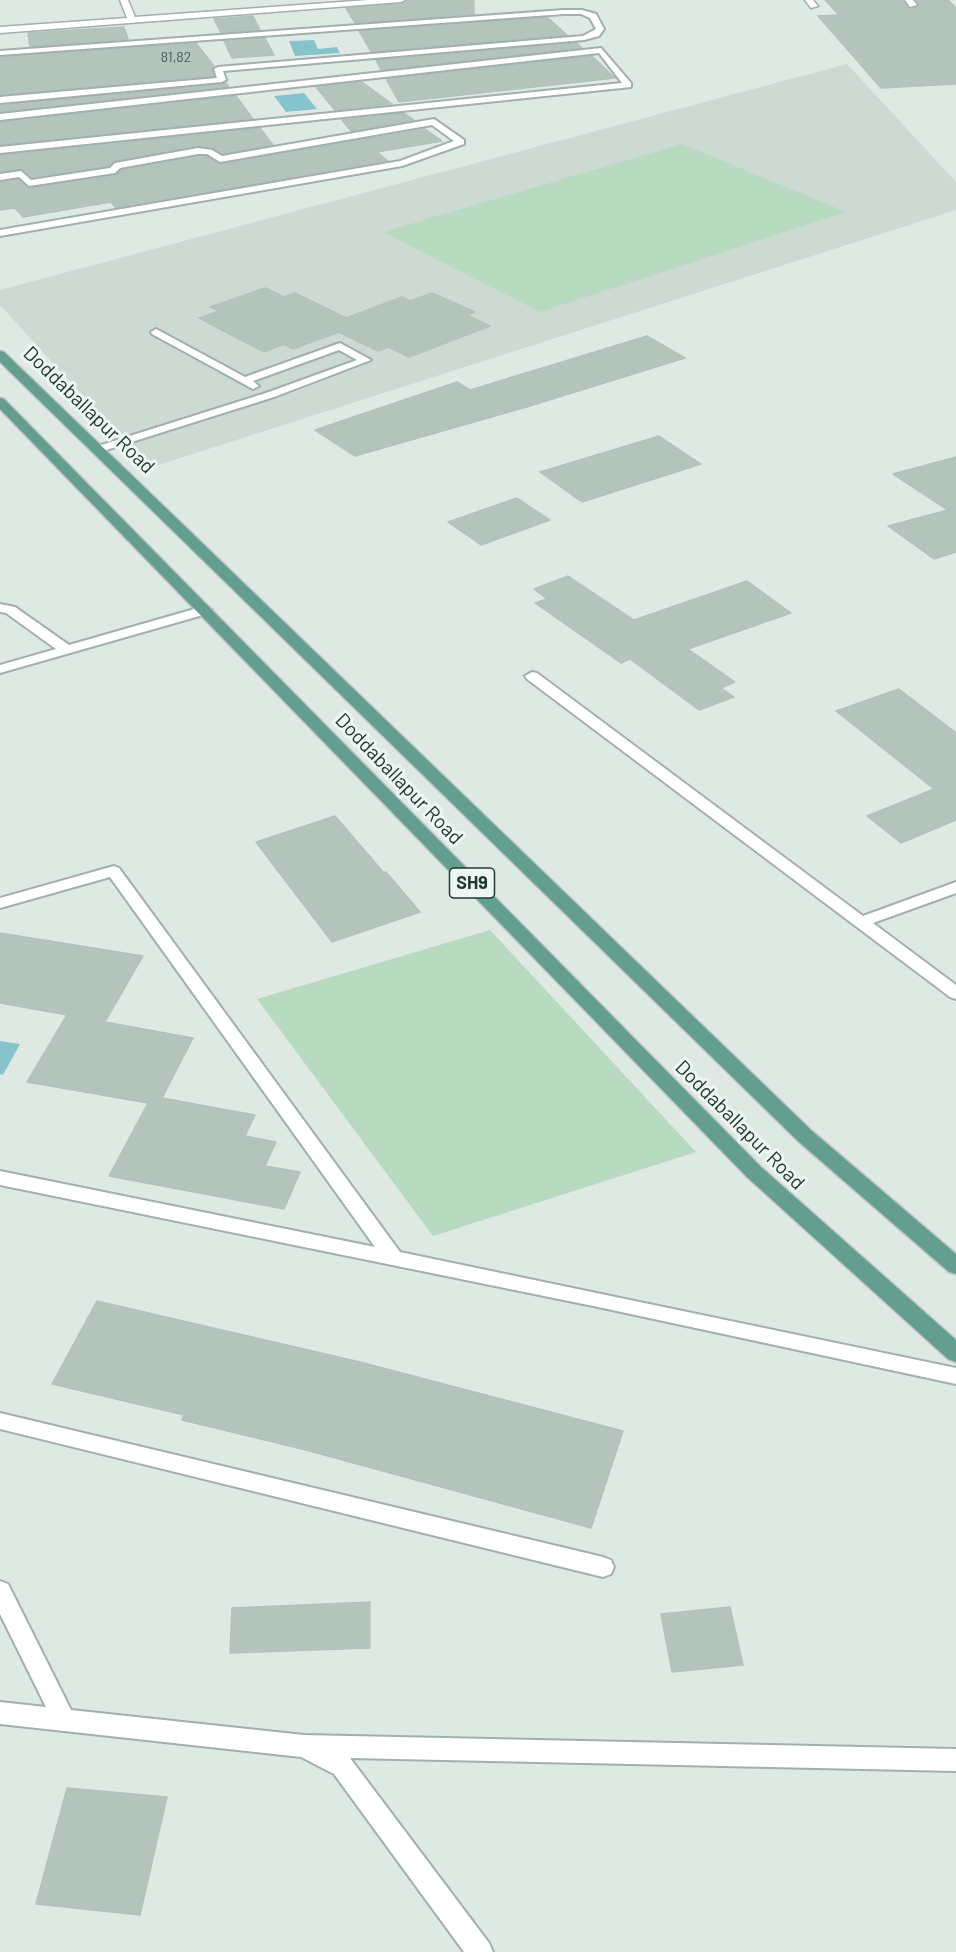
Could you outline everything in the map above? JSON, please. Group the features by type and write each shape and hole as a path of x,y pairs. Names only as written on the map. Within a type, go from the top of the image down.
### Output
{"main road":[{"name":"Doddaballapur Road","path":"0,355 805,1136 956,1266"},
{"name":"Doddaballapur Road","path":"0,402 754,1172 956,1353"}],"street":[{"path":"124,0 132,21"},
{"path":"270,0 274,10"},
{"path":"0,30 132,21 206,11 274,10 346,2 401,0"}],"lane":[{"path":"0,53 564,12 582,12 593,16 600,29 596,34 584,38 218,69 222,80 0,99"},
{"path":"240,35 243,31 256,28 319,23"},
{"path":"348,27 353,36"},
{"path":"0,48 59,44"},
{"path":"357,46 362,55"},
{"path":"0,117 601,50 628,85 0,150"},
{"path":"0,177 21,174 29,183 43,182 115,170 115,166 198,152 209,152 220,159 434,122 461,142 402,163 0,233"},
{"path":"156,332 270,395"},
{"path":"99,449 270,395 366,360 340,346 244,381"},
{"path":"0,608 10,610 67,650"},
{"path":"0,669 205,610"},
{"path":"532,675 956,993"},
{"path":"0,903 114,871 395,1260"},
{"path":"861,922 956,887"},
{"path":"0,1178 719,1324 956,1376"},
{"path":"0,1421 603,1567"},
{"path":"0,1591 64,1720"},
{"path":"0,1713 304,1746 956,1760"},
{"path":"304,1746 342,1766 480,1952"}],"shaded area":[{"path":"847,64 956,182 956,210 149,468 0,305 0,290"}],"green space":[{"path":"682,144 846,212 540,312 383,232"},
{"path":"490,930 696,1152 433,1236 257,999"}],"water":[{"path":"314,40 318,49 337,47 340,53 295,56 289,41"},
{"path":"304,93 317,109 286,112 274,96"},
{"path":"0,1041 20,1044 3,1075 0,1074"}],"building":[{"path":"407,0 474,0 474,14 355,23 346,8 401,4"},
{"path":"825,0 903,0 911,9 919,6 916,0 948,0 956,8 956,84 881,88 818,16 839,15"},
{"path":"253,16 260,30 221,33 214,19"},
{"path":"547,17 567,35 371,52 359,31"},
{"path":"124,27 128,39 30,47 28,33"},
{"path":"265,38 274,55 232,58 224,41"},
{"path":"196,43 214,66 212,70 214,76 0,95 0,57"},
{"path":"577,43 582,48 381,70 376,60"},
{"path":"592,56 615,78 399,102 386,79"},
{"path":"362,82 392,104 335,110 316,87"},
{"path":"226,83 229,87 0,112 0,105"},
{"path":"236,96 253,119 0,145 0,122"},
{"path":"404,113 414,120 351,131 342,120"},
{"path":"260,128 273,145 222,154 212,148 198,146 115,161 109,166 32,178 21,169 0,172 0,155"},
{"path":"425,129 442,141 377,152 388,161 116,208 111,202 23,217 15,208 0,210 0,182 18,179 29,188 115,175 121,170 198,156 206,156 220,164"},
{"path":"265,288 284,297 295,293 346,318 402,297 410,301 432,293 475,312 467,315 490,326 409,357 389,347 378,351 339,332 293,349 284,344 264,352 199,318 220,311 210,307"},
{"path":"647,336 685,358 530,406 355,456 315,430 457,382 470,390"},
{"path":"659,436 701,464 582,502 540,472"},
{"path":"956,457 956,552 934,559 888,526 948,510 893,474"},
{"path":"517,498 550,520 481,545 448,522"},
{"path":"568,576 634,620 747,581 791,613 688,649 735,682 721,688 734,697 699,710 630,659 621,663 535,603 547,599 534,589"},
{"path":"899,689 956,733 956,820 901,843 867,816 934,789 836,711"},
{"path":"335,816 420,912 332,942 256,842"},
{"path":"0,933 143,956 105,1022 193,1038 162,1098 255,1115 245,1136 276,1142 265,1166 300,1172 284,1209 109,1176 148,1103 27,1082 67,1015 0,1003"},
{"path":"97,1301 360,1362 623,1431 591,1528 306,1450 182,1420 184,1415 52,1384"},
{"path":"370,1602 370,1648 230,1653 232,1608"},
{"path":"730,1607 743,1665 672,1672 661,1614"},
{"path":"67,1788 167,1797 140,1915 36,1904"}]}
